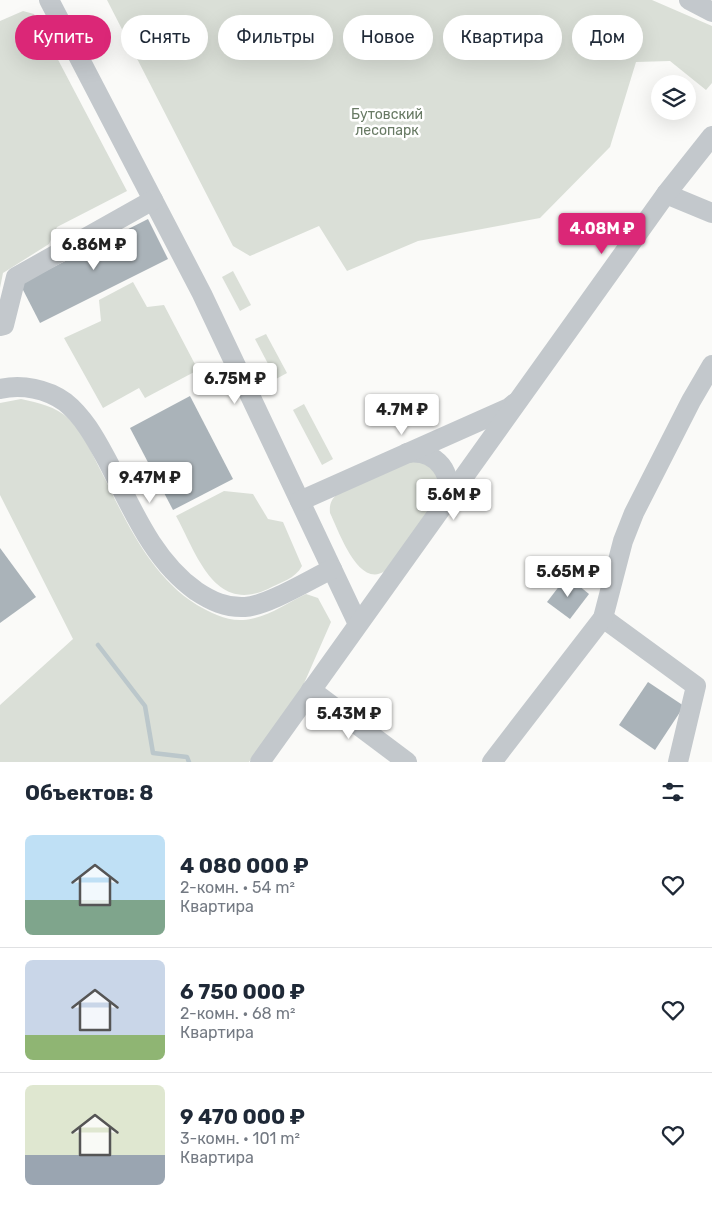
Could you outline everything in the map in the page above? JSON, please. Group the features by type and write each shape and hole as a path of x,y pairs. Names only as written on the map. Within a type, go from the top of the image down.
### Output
{"street":[{"path":"49,0 202,294 358,624"},
{"path":"689,0 712,12"},
{"path":"260,762 666,194 712,136"},
{"path":"666,194 712,213"},
{"path":"0,326 4,324 16,278 152,200"},
{"path":"492,762 603,618 624,541 634,513 686,409 712,365"},
{"path":"0,389 13,386 41,390 65,402 82,419 98,443 143,529 164,561 185,583 208,599 228,607 248,607 268,600 332,569"},
{"path":"300,501 509,408 522,397"},
{"path":"406,453 417,451 426,453 444,467 449,480 449,492 443,506"},
{"path":"603,618 696,686 678,762"},
{"path":"311,690 407,762"}],"green space":[{"name":"Бутовский лесопарк","path":"107,0 652,0 712,26 712,83 706,90 696,82 696,75 687,75 670,61 636,62 610,147 540,218 418,241 347,271 319,226 250,256 233,246 138,60 208,60 208,15 121,15 121,27"},
{"path":"23,11 34,14 15,15 15,60 58,60 127,191 57,227 49,244 3,273 0,288 0,21"},
{"path":"233,271 251,305 240,311 222,277"},
{"path":"133,282 147,307 164,305 198,370 145,398 139,388 103,408 64,338 101,321 99,300"},
{"path":"266,334 287,373 276,379 255,339"},
{"path":"21,399 52,408 74,424 87,444 140,545 165,578 180,593 197,605 225,618 243,620 268,614 306,594 318,598 331,622 302,688 249,762 0,762 0,705 73,639 0,495 0,403"},
{"path":"304,404 333,459 322,465 293,410"},
{"path":"409,460 429,463 441,481 436,501 385,571 375,574 366,572 358,565 344,544 330,513 330,506 333,499 340,492"},
{"path":"224,491 253,494 268,519 283,522 302,566 296,574 268,589 249,595 234,593 221,587 210,576 200,562 176,516"}],"building":[{"path":"148,219 168,259 40,323 20,284"},
{"path":"190,396 233,479 173,510 130,428"},
{"path":"0,548 36,597 0,623"},
{"path":"567,576 589,594 570,619 547,602"},
{"path":"648,682 684,706 655,750 619,725"}],"waterway":[{"path":"98,645 145,706 153,753 187,757 189,762"}]}
